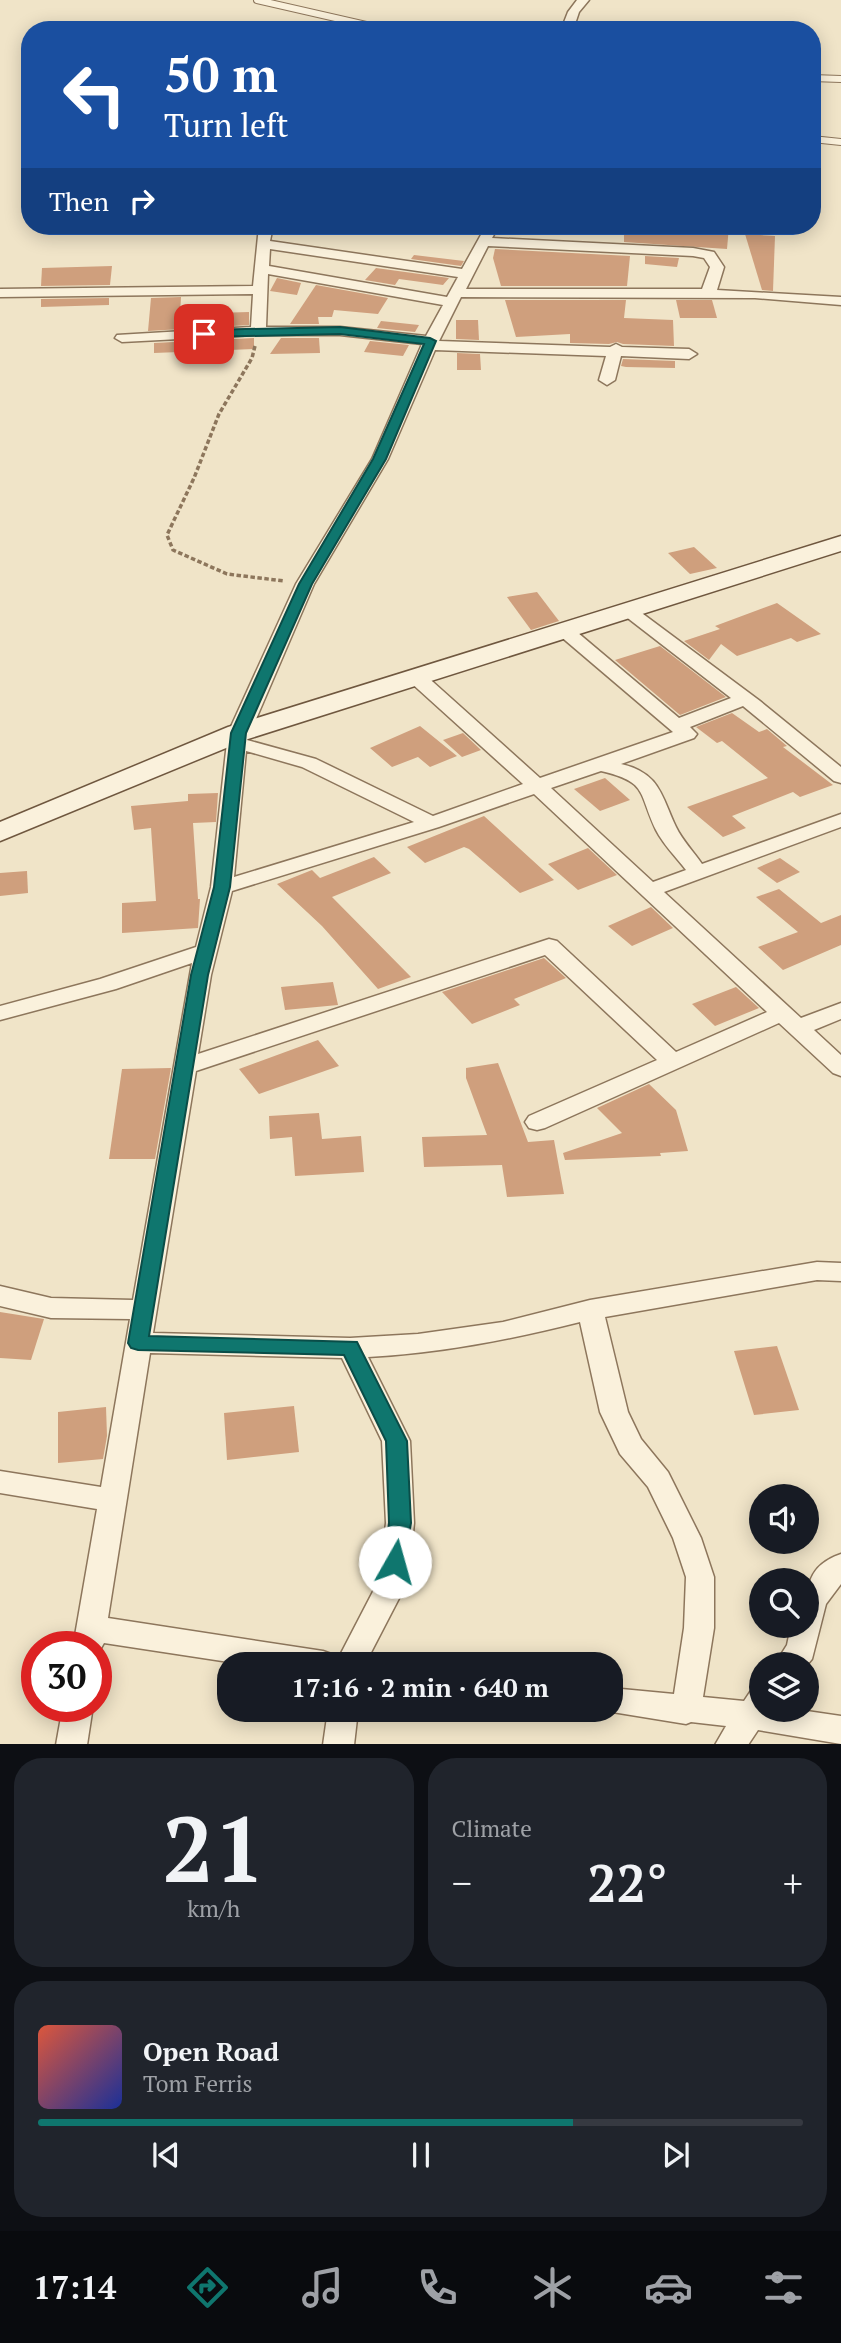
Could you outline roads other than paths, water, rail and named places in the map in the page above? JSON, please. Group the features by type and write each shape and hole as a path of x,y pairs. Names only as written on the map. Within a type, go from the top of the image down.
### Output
{"street":[{"path":"570,21 583,0"},
{"path":"258,331 263,269 262,235"},
{"path":"91,1631 184,1068 206,951 222,887 238,738 305,584 380,459 430,343 487,235"},
{"path":"510,235 709,255 717,267 708,294"},
{"path":"263,244 466,274"},
{"path":"263,269 452,298 755,294 841,301"},
{"path":"0,293 260,290"},
{"path":"122,338 258,331 340,331 430,343 689,354"},
{"path":"607,380 616,349"},
{"path":"0,832 238,738 625,609 841,543"},
{"path":"625,609 745,699 841,777"},
{"path":"222,887 432,822 687,734 565,631"},
{"path":"416,677 841,1068"},
{"path":"678,724 745,699"},
{"path":"238,738 309,764 432,822"},
{"path":"601,765 631,772 644,781 653,795 667,831 698,872"},
{"path":"650,890 841,820"},
{"path":"184,1068 549,946 674,1063"},
{"path":"1,1014 108,984 206,951"},
{"path":"537,1122 674,1063 790,1020 841,1010"},
{"path":"138,1343 350,1348 418,1344 503,1332 590,1310 817,1271 841,1272"},
{"path":"0,1296 51,1308 144,1310"},
{"path":"590,1310 614,1412 630,1446 658,1480 687,1538 700,1577 698,1629 686,1711"},
{"path":"350,1348 396,1441 400,1510 393,1581 357,1652"},
{"path":"0,1482 113,1500"},
{"path":"819,1591 841,1566"},
{"path":"112,1640 219,1652"},
{"path":"623,1703 686,1711 749,1708"},
{"path":"731,1744 749,1718"},
{"path":"71,1744 75,1722"},
{"path":"338,1744 341,1722"},
{"path":"810,1722 841,1730"}],"lane":[{"path":"257,0 349,21"},
{"path":"821,78 841,79"},
{"path":"821,140 841,142"}]}
